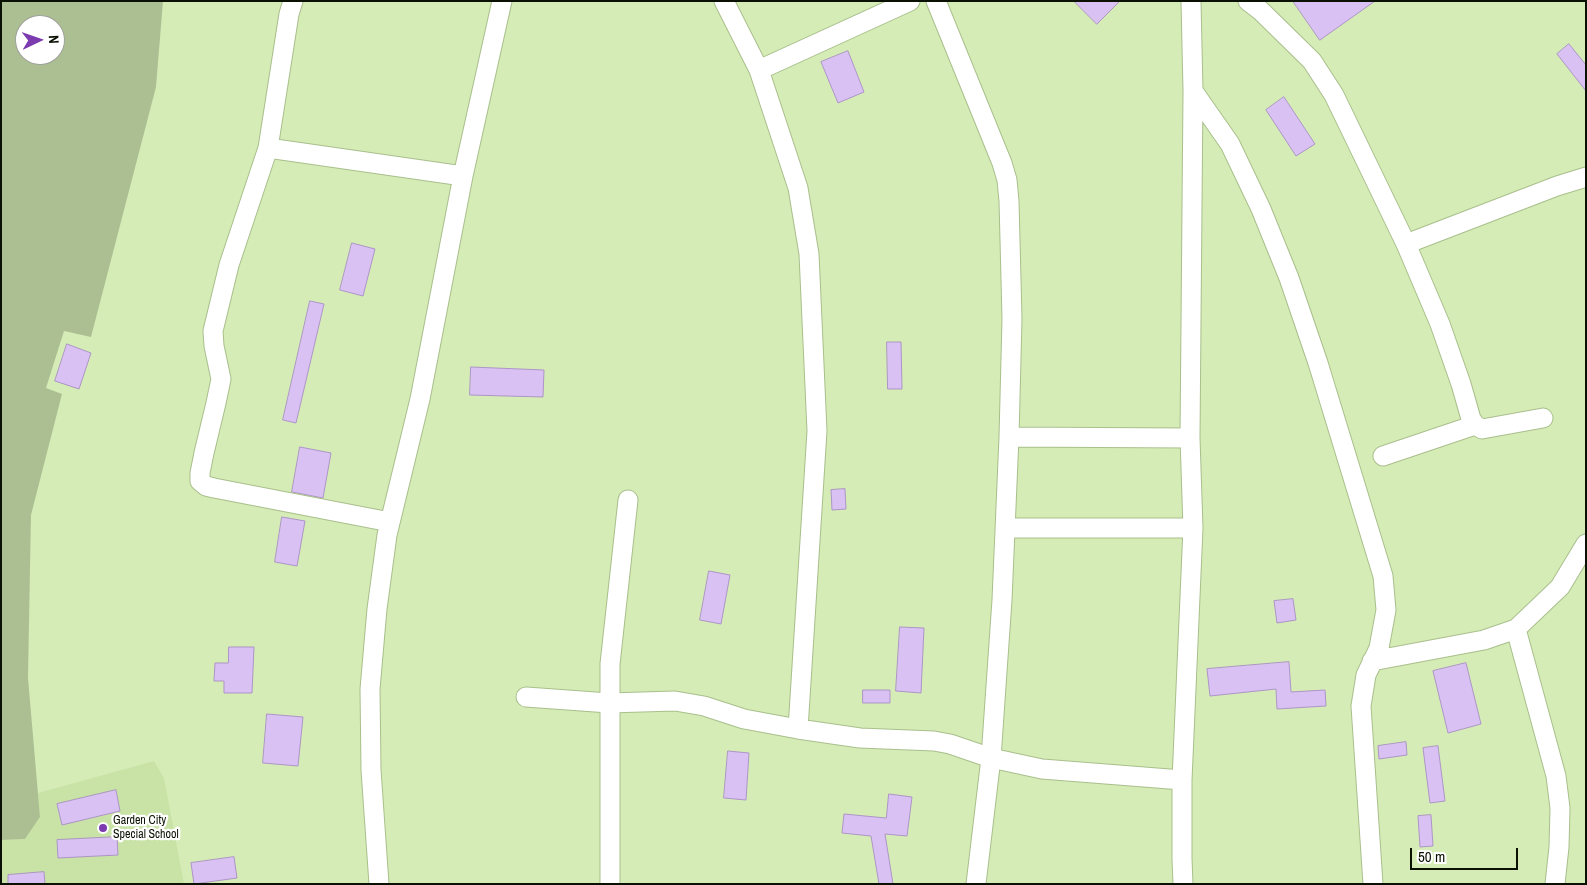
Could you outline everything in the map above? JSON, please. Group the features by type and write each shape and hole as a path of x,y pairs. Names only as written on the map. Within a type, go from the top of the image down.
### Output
{"street":[{"path":"293,1 288,14 268,148 229,265 213,331 221,379 204,453 200,481 206,486 214,488 390,522"},
{"path":"379,884 371,770 370,689 377,609 390,522 420,399 463,176 502,1"},
{"path":"724,1 759,70 798,188 809,254 817,431 798,729"},
{"path":"759,70 910,1"},
{"path":"936,1 1002,163 1007,180 1009,201 1012,319 1002,600 990,758 976,884"},
{"path":"1183,884 1182,780 1193,528 1190,438 1193,91 1191,1"},
{"path":"1248,1 1261,11 1312,61 1334,95 1406,244 1440,324 1471,419 1475,426 1482,429 1543,418"},
{"path":"1193,91 1230,144 1261,210 1292,286 1354,477 1383,576 1386,610 1379,648 1366,675 1361,706 1373,884"},
{"path":"268,148 463,176"},
{"path":"1406,244 1557,186 1584,182"},
{"path":"1383,456 1475,426"},
{"path":"1009,438 1190,438"},
{"path":"610,884 610,664 628,500"},
{"path":"1005,528 1193,528"},
{"path":"1372,661 1484,640 1516,629 1560,587 1586,544"},
{"path":"1516,629 1556,776 1560,808 1559,847 1555,884"},
{"path":"526,698 609,703 675,701 704,706 744,719 798,729 860,738 934,741 950,744 990,758 1042,769 1182,780"}],"shaded area":[{"path":"1,1 163,1 156,87 91,337 64,331 46,388 62,394 31,515 28,678 40,817 25,839 1,840"},
{"name":"Garden City Special School","path":"154,761 164,778 184,884 1,884 1,840 25,839 40,817 38,793"}],"building":[{"path":"1074,1 1120,1 1097,24"},
{"path":"1293,1 1375,1 1320,40"},
{"path":"1569,44 1586,65 1586,91 1557,54"},
{"path":"848,51 864,92 838,103 821,62"},
{"path":"1284,97 1315,144 1296,156 1266,110"},
{"path":"352,243 375,249 363,296 340,290"},
{"path":"310,301 324,304 296,423 283,420"},
{"path":"887,342 901,342 902,389 888,389"},
{"path":"67,344 91,353 79,389 55,381"},
{"path":"471,367 544,370 543,397 470,395"},
{"path":"300,447 331,453 323,498 292,492"},
{"path":"845,489 846,509 832,510 831,490"},
{"path":"282,517 305,521 297,566 275,562"},
{"path":"709,571 730,575 721,624 700,620"},
{"path":"1293,599 1296,620 1277,623 1274,601"},
{"path":"900,627 924,628 921,693 896,691"},
{"path":"229,647 254,647 252,693 224,693 224,681 214,681 215,663 228,663"},
{"path":"1289,662 1291,692 1325,690 1326,706 1277,709 1276,689 1210,696 1207,669"},
{"path":"1466,663 1481,724 1448,733 1433,671"},
{"path":"863,690 890,690 890,703 863,703"},
{"path":"267,714 303,717 298,766 263,763"},
{"path":"1406,742 1407,755 1379,759 1378,746"},
{"path":"1438,746 1445,801 1430,803 1423,748"},
{"path":"728,751 749,753 746,800 724,798"},
{"path":"116,790 120,811 62,825 57,804"},
{"path":"889,794 912,797 907,836 885,834 893,884 879,884 871,836 842,833 844,814 886,818"},
{"path":"1431,815 1433,846 1420,847 1418,816"},
{"path":"117,837 118,855 58,858 57,840"},
{"path":"234,857 237,878 194,884 191,863"},
{"path":"44,872 45,884 8,884 8,875"}],"place":[{"name":"Garden City Special School","path":"103,828"}]}
